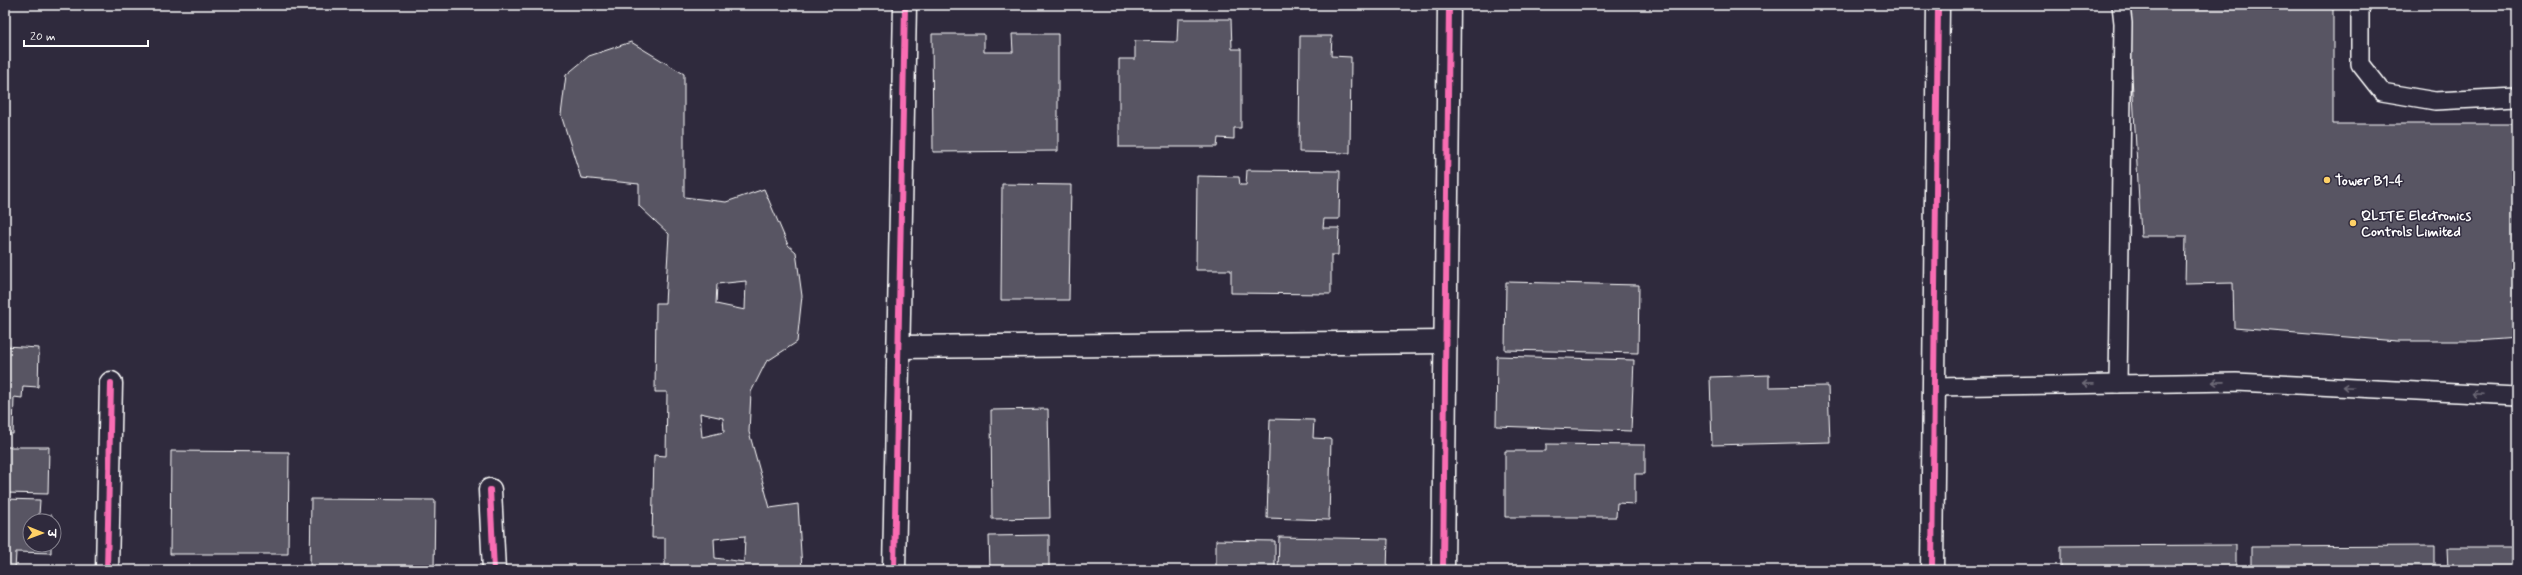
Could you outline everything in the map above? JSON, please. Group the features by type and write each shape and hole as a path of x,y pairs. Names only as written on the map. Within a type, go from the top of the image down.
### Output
{"street":[{"path":"894,570 905,5"},
{"path":"1443,570 1449,5"},
{"path":"1932,570 1938,5"},
{"path":"899,347 1445,342"},
{"path":"107,570 111,383"},
{"path":"490,490 494,570"}],"lane":[{"path":"2118,384 2123,23 2121,5"},
{"path":"2360,5 2360,64 2382,92 2435,101 2517,98"},
{"path":"1934,386 2236,382 2517,396"}],"building":[{"name":"Tower B1-4","path":"2128,5 2333,5 2333,124 2517,124 2517,338 2476,341 2397,341 2234,328 2233,283 2185,284 2186,236 2141,236"},
{"path":"1178,19 1231,19 1232,49 1241,49 1241,128 1234,128 1234,139 1218,138 1217,147 1119,147 1119,59 1135,59 1135,41 1177,42"},
{"path":"932,34 984,34 984,52 1013,52 1012,34 1058,34 1058,151 933,152"},
{"path":"1300,36 1332,36 1331,56 1351,57 1350,153 1299,152"},
{"path":"631,42 684,74 684,197 726,202 764,189 788,245 796,252 802,296 797,342 766,362 751,392 749,432 770,508 798,504 802,570 652,570 652,568 665,568 665,538 652,538 654,455 666,456 667,392 655,392 656,303 665,303 669,234 639,206 639,184 581,178 561,115 566,75 589,56","holes":["746,281 745,310 716,304 717,284","700,413 723,418 724,432 702,437","745,536 744,562 715,558 714,539"]},
{"path":"1247,170 1340,171 1339,219 1324,219 1323,228 1339,228 1338,255 1331,255 1331,294 1231,293 1231,270 1196,270 1197,176 1239,177 1240,185 1246,185"},
{"path":"1002,184 1071,185 1069,300 1001,300"},
{"path":"1506,282 1639,285 1638,353 1505,350"},
{"path":"5,346 39,348 38,387 23,386 22,398 14,397 13,434 5,434"},
{"path":"1497,356 1634,360 1631,431 1496,426"},
{"path":"1769,375 1769,387 1828,386 1830,442 1712,445 1710,377"},
{"path":"1048,409 1050,518 992,519 991,410"},
{"path":"1270,419 1314,420 1313,438 1331,439 1329,520 1267,518"},
{"path":"1546,444 1645,445 1645,474 1635,474 1635,504 1617,503 1616,517 1505,517 1505,451 1546,451"},
{"path":"5,447 49,447 48,494 5,493"},
{"path":"171,451 289,452 288,554 170,554"},
{"path":"5,499 40,500 39,513 22,513 22,552 16,552 15,570 5,570"},
{"path":"311,499 435,500 434,570 310,570"},
{"path":"1049,535 1049,570 990,570 989,536"},
{"path":"1279,537 1388,539 1387,570 1278,570"},
{"path":"1216,540 1275,541 1275,570 1216,570"},
{"path":"2236,545 2236,570 2061,570 2061,546"},
{"path":"2435,546 2435,570 2251,570 2251,547"},
{"path":"2447,548 2517,548 2517,570 2448,570"}],"cycle path":[{"path":"894,570 905,5"},
{"path":"1443,570 1449,5"},
{"path":"1932,570 1938,5"},
{"path":"107,570 111,383"},
{"path":"490,490 494,570"}],"place":[{"name":"Tower B1-4","path":"2327,180"},
{"name":"QLITE Electronics Controls Limited","path":"2353,223"}]}
